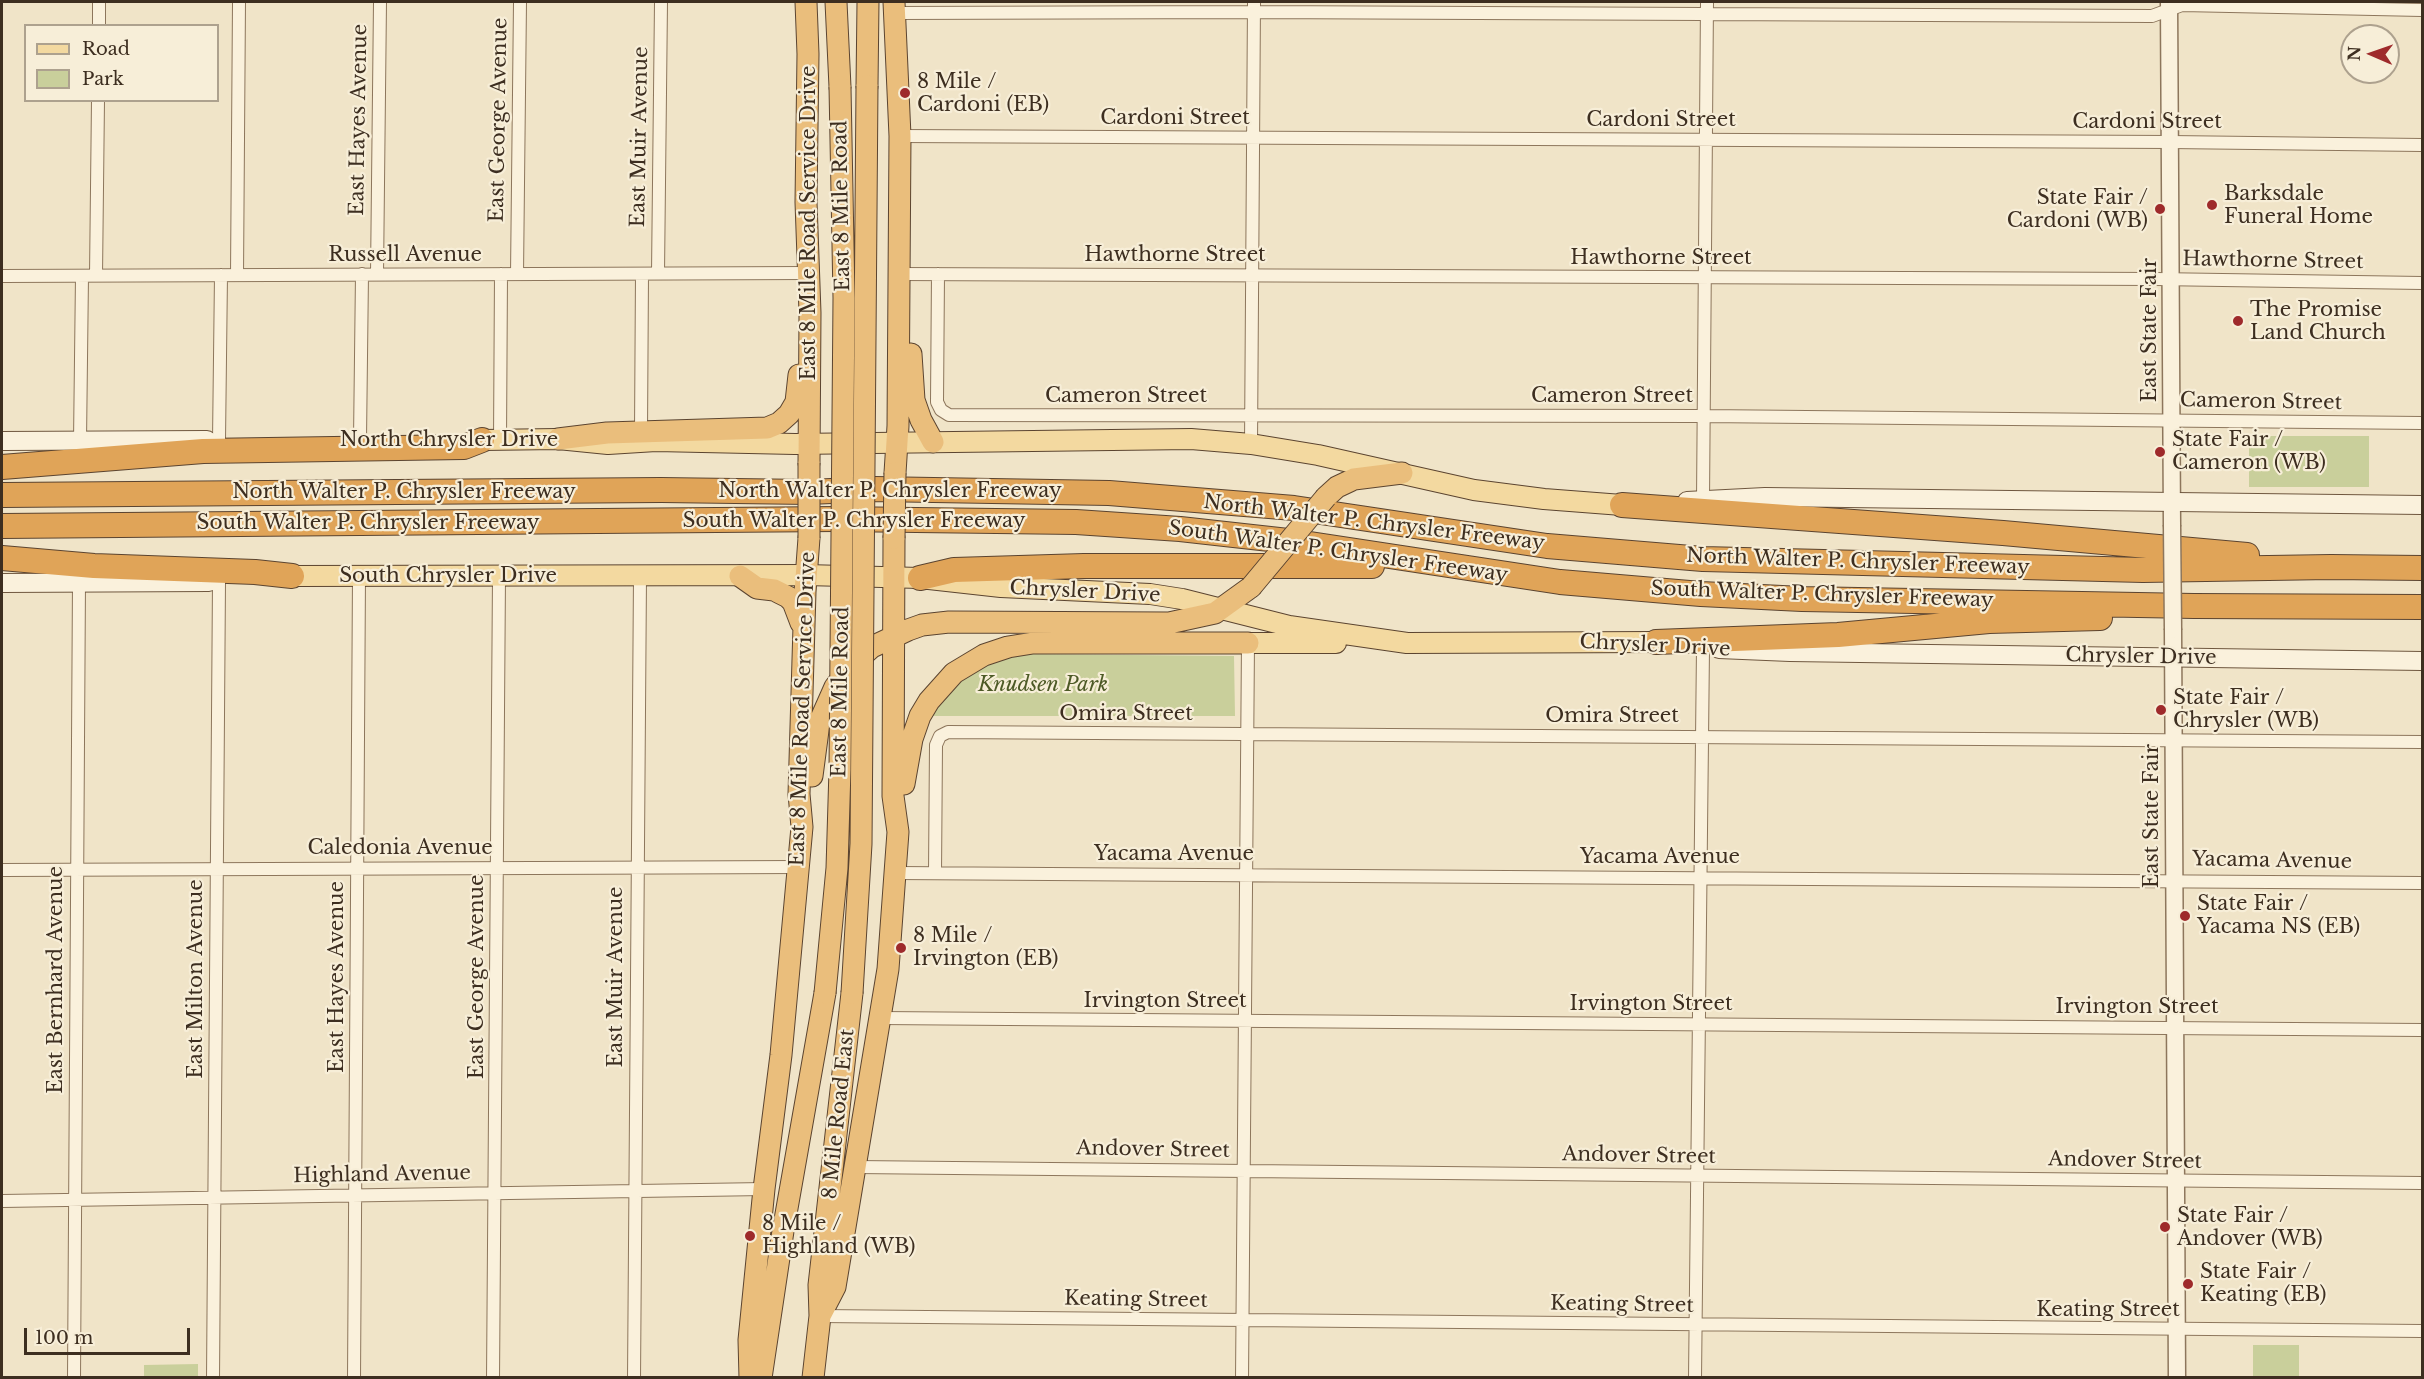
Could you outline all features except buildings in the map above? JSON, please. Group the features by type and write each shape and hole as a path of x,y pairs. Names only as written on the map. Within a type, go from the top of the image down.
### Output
{"highway":[{"name":"East 8 Mile Road Service Drive","path":"750,1377 749,1340 764,1189 781,1055 802,827 799,794 809,538 810,313 806,202 808,54 806,2"},
{"name":"East 8 Mile Road","path":"761,1377 783,1231 825,993 837,868 840,769 843,287 840,87 836,2"},
{"name":"East 8 Mile Road","path":"852,993 861,844 868,2"},
{"path":"894,7 900,136 894,538 893,796 897,838"},
{"path":"899,274 908,294 914,400 921,420 933,442"},
{"path":"558,439 607,433 649,436 762,428 779,423 796,402 810,313"},
{"path":"2,467 203,451 464,447 491,440"},
{"path":"802,827 809,795 816,736 828,701 835,687 852,665 872,647 922,625 949,622 1169,623 1204,616 1222,609 1251,587 1326,496 1337,487 1354,479 1402,473"},
{"name":"North Walter P. Chrysler Freeway","path":"2,495 662,490 809,492 875,489 1086,493 1294,508 1547,546 1703,559 2143,570 2422,568"},
{"path":"1622,505 2179,549 2331,567"},
{"name":"South Walter P. Chrysler Freeway","path":"2,526 1009,520 1076,522 1180,529 1297,542 1560,582 1701,594 2194,606 2422,607"},
{"path":"2,558 105,567 255,572 292,576"},
{"path":"920,578 954,570 1052,567 1166,564 1356,566 1431,563"},
{"path":"740,576 757,588 774,590 790,599 804,630"},
{"path":"1656,642 1838,635 1989,621 2161,615 2194,606"},
{"path":"820,1316 835,1287 886,993 897,838 906,760 920,716 940,687 954,673 972,661 1008,647 1033,643 1248,643"},
{"name":"8 Mile Road East","path":"813,1377 820,1316 819,1285 852,993"}],"main road":[{"path":"649,436 809,454 896,442 1191,439 1251,444 1318,454 1474,490 1544,499 1622,505 1765,497 2422,505"},
{"name":"North Chrysler Drive","path":"2,441 558,439"},
{"name":"South Chrysler Drive","path":"2,583 219,582 292,576 806,575 894,577"},
{"name":"Chrysler Drive","path":"894,577 1001,587 1138,592 1182,599 1289,626 1407,643 1656,642 1703,648 1790,652 2422,661"},
{"path":"1248,643 1407,643"}],"street":[{"path":"99,2 99,24"},
{"path":"237,275 239,2"},
{"name":"East Hayes Avenue","path":"377,274 380,2"},
{"name":"East George Avenue","path":"517,274 520,2"},
{"name":"East Muir Avenue","path":"658,273 661,2"},
{"path":"1703,500 1707,2"},
{"path":"894,7 1254,7 1707,15 2152,16 2169,6 2182,4 2422,10"},
{"name":"East State Fair","path":"2169,6 2177,1377"},
{"path":"1251,444 1254,7"},
{"path":"96,275 98,102"},
{"name":"Cardoni Street","path":"900,136 2422,145"},
{"path":"642,273 649,436"},
{"name":"Russell Avenue","path":"2,276 808,273"},
{"path":"360,439 362,274"},
{"path":"491,440 501,274"},
{"name":"Hawthorne Street","path":"899,274 2171,279 2422,283"},
{"name":"Cameron Street","path":"938,274 937,402 945,413 1704,416 2422,423"},
{"path":"219,440 221,275"},
{"path":"80,441 82,276"},
{"name":"East Hayes Avenue","path":"354,1377 359,576"},
{"name":"East George Avenue","path":"493,1377 499,577"},
{"name":"East Muir Avenue","path":"634,1377 640,577"},
{"name":"East Bernhard Avenue","path":"74,1377 79,582"},
{"name":"East Milton Avenue","path":"213,1377 219,582"},
{"path":"1242,1377 1248,643"},
{"path":"1695,1377 1703,648"},
{"name":"Omira Street","path":"935,873 936,745 944,734 1701,736 2422,742"},
{"name":"Caledonia Avenue","path":"2,870 799,867"},
{"name":"Yacama Avenue","path":"896,873 1700,876 2422,883"},
{"name":"Irvington Street","path":"880,1018 2422,1030"},
{"name":"Andover Street","path":"856,1167 2422,1183"},
{"name":"Highland Avenue","path":"2,1201 764,1189"},
{"name":"Keating Street","path":"820,1316 2422,1331"}],"green space":[{"path":"2249,436 2369,436 2369,487 2249,487"},
{"name":"Knudsen Park","path":"1028,654 1234,656 1235,716 927,716 954,684 980,667 1008,657"},
{"path":"2253,1345 2299,1345 2299,1377 2253,1377"},
{"path":"198,1364 198,1377 144,1377 144,1365"}],"place":[{"name":"8 Mile / Cardoni (EB)","path":"905,93"},
{"name":"Barksdale Funeral Home","path":"2212,205"},
{"name":"State Fair / Cardoni (WB)","path":"2160,209"},
{"name":"The Promise Land Church","path":"2238,321"},
{"name":"State Fair / Cameron (WB)","path":"2160,452"},
{"name":"State Fair / Chrysler (WB)","path":"2161,710"},
{"name":"State Fair / Yacama NS (EB)","path":"2185,916"},
{"name":"8 Mile / Irvington (EB)","path":"901,948"},
{"name":"State Fair / Andover (WB)","path":"2165,1227"},
{"name":"8 Mile / Highland (WB)","path":"750,1236"},
{"name":"State Fair / Keating (EB)","path":"2188,1284"}]}
